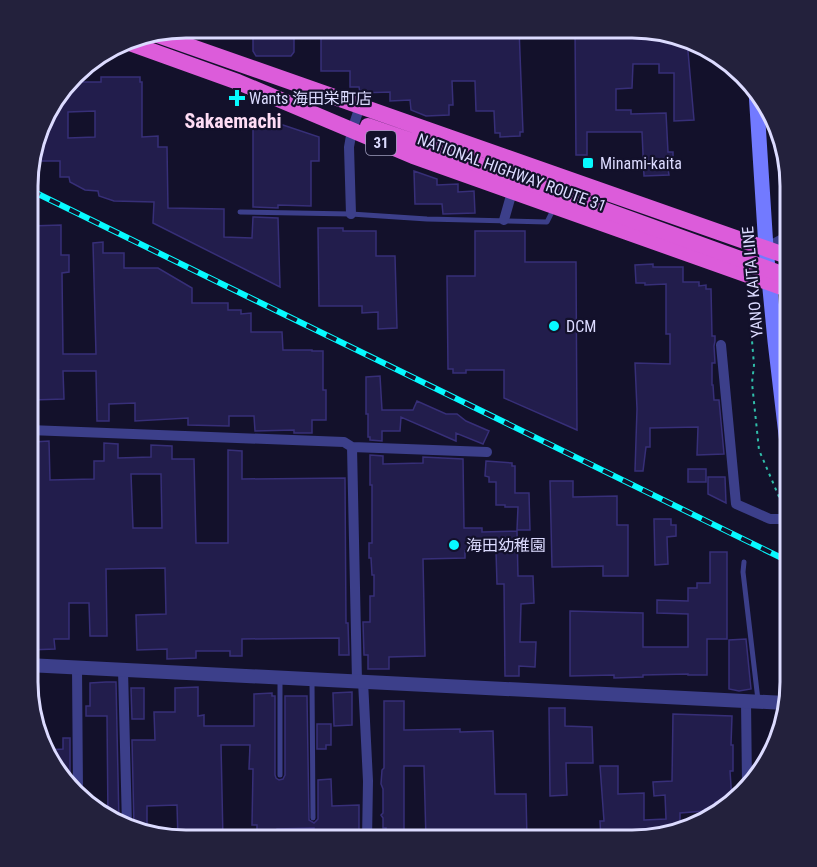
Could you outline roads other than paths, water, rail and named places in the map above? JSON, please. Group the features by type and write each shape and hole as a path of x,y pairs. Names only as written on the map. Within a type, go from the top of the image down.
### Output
{"highway":[{"name":"NATIONAL HIGHWAY ROUTE 31","path":"166,39 355,119 779,253"},
{"path":"137,46 238,82 355,119 779,273"},
{"name":"NATIONAL HIGHWAY ROUTE 31","path":"355,119 413,156 779,287"}],"main road":[{"name":"YANO KAITA LINE","path":"757,108 766,248 779,375"}],"street":[{"path":"351,214 350,147 355,119"},
{"path":"504,220 512,192"},
{"path":"766,248 779,241"},
{"path":"720,345 736,504 770,519 779,517"},
{"path":"38,430 344,442 352,447 487,452"},
{"path":"352,447 360,681 368,781 367,829"},
{"path":"38,665 752,701 778,699"},
{"path":"76,667 78,782"},
{"path":"123,670 127,817"},
{"path":"748,773 752,701"}],"lane":[{"path":"240,212 547,222 555,207"},
{"path":"744,562 752,701"},
{"path":"280,677 280,775"},
{"path":"312,679 313,818"}],"railway":[{"path":"38,194 779,557"}],"place":[{"name":"Wants 海田栄町店","path":"237,98"},
{"name":"Minami-kaita","path":"588,163"},
{"name":"DCM","path":"554,326"},
{"name":"海田幼稚園","path":"454,545"}],"district":[{"name":"Sakaemachi","path":"233,121"}]}
